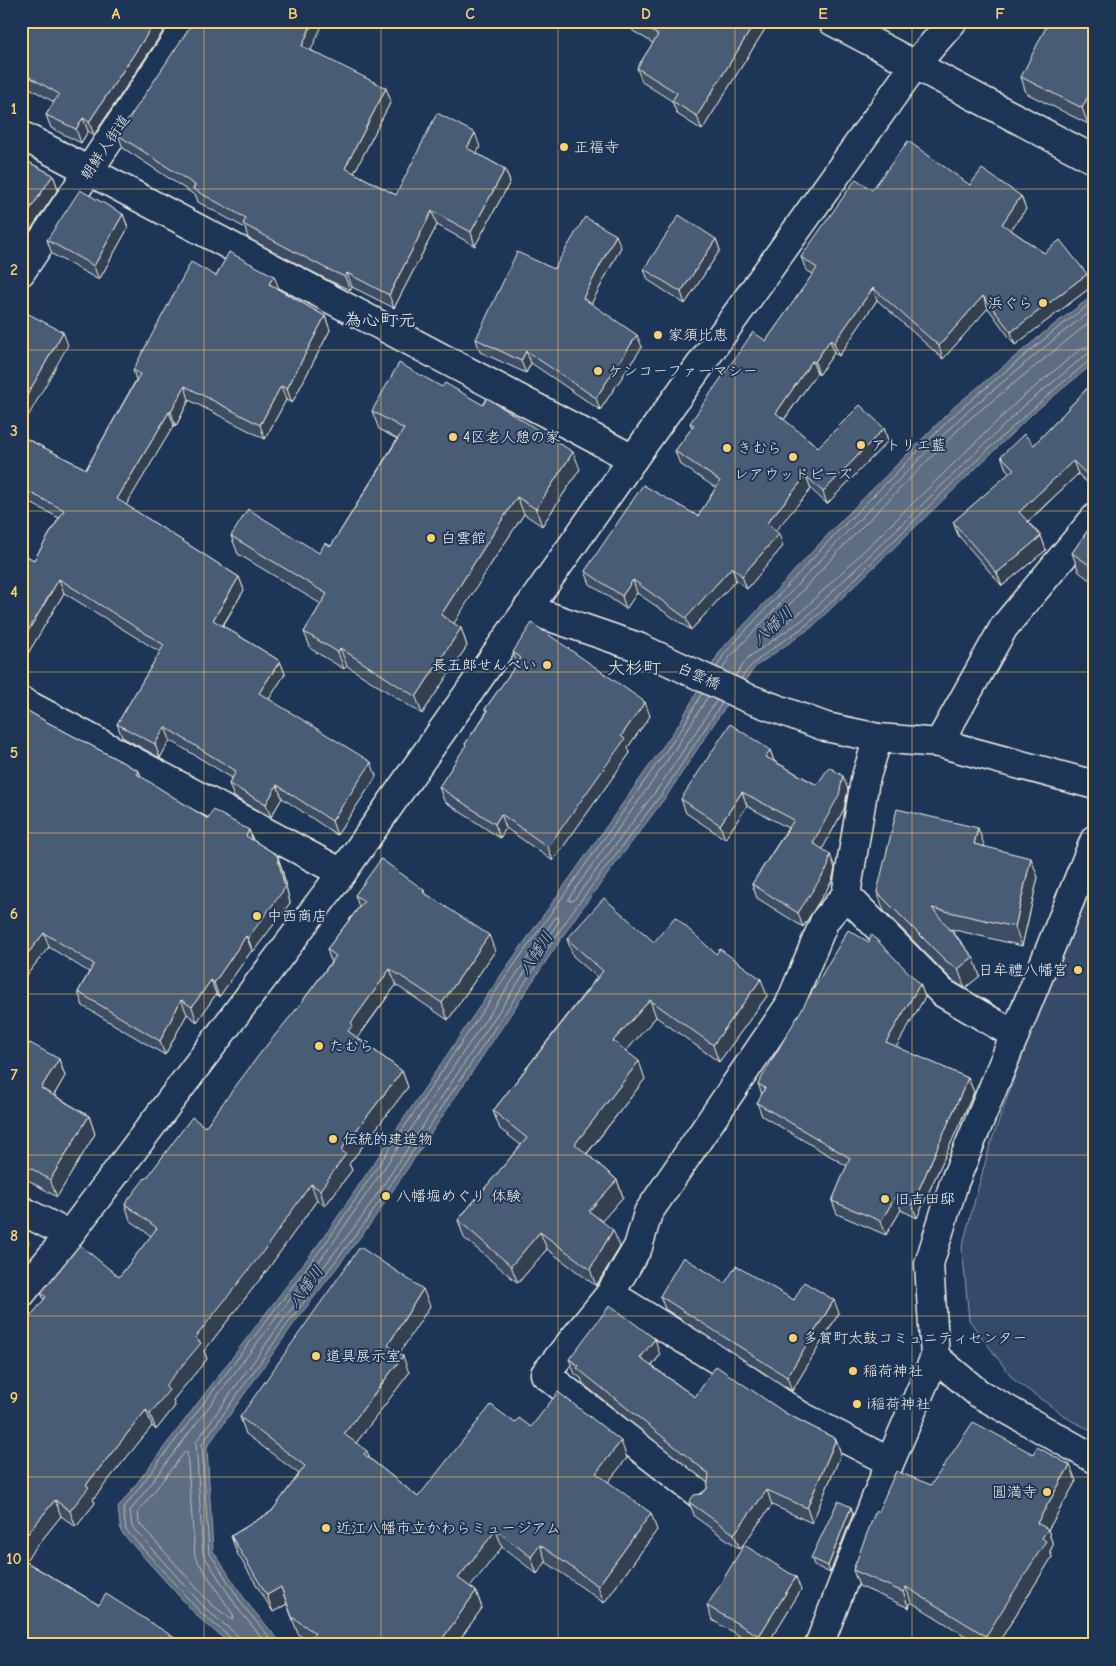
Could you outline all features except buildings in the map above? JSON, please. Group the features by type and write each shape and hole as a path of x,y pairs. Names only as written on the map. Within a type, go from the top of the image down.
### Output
{"street":[{"name":"朝鮮人街道","path":"21,272 189,21"},
{"path":"832,21 1095,160"},
{"path":"21,1294 69,1236 342,873 633,459 914,66 953,21"},
{"path":"21,135 633,459"},
{"path":"939,743 1004,627 1095,518"},
{"name":"白雲橋","path":"527,609 638,647 745,697 826,727 878,738 939,743 1095,785"},
{"path":"21,701 342,873"},
{"path":"700,1495 545,1374 610,1294 638,1247 648,1213 788,1006 825,920 846,895 865,780 878,738"},
{"path":"819,1645 890,1462 935,1357 929,1264 954,1183 1095,839"},
{"path":"846,895 943,993 1015,1035"},
{"path":"21,1210 69,1236"},
{"path":"610,1294 721,1362 801,1416 890,1462"},
{"path":"935,1357 978,1393 1095,1459"}],"shaded area":[{"path":"1095,846 1095,1432 1072,1421 1014,1380 969,1320 962,1247 990,1145 1092,862"}],"water":[{"name":"八幡川","path":"1095,294 1095,362 1032,414 812,627 756,666 719,716 668,794 577,915 371,1223 295,1322 207,1447 213,1551 248,1604 283,1645 231,1645 198,1617 121,1532 118,1508 326,1234 501,975 679,724 720,651 835,527 954,407 1051,327"}],"place":[{"name":"正福寺","path":"564,147"},
{"name":"浜ぐら","path":"1043,303"},
{"name":"家須比恵","path":"658,335"},
{"name":"ケンコーファーマシー","path":"598,371"},
{"name":"4区老人憩の家","path":"453,437"},
{"name":"アトリエ藍","path":"861,445"},
{"name":"きむら","path":"727,448"},
{"name":"レアウッドビーズ","path":"793,457"},
{"name":"白雲館","path":"431,538"},
{"name":"長五郎せんべい","path":"547,665"},
{"name":"中西商店","path":"257,916"},
{"name":"日牟禮八幡宮","path":"1078,970"},
{"name":"たむら","path":"319,1046"},
{"name":"伝統的建造物","path":"333,1139"},
{"name":"八幡堀めぐり 体験","path":"386,1196"},
{"name":"旧吉田邸","path":"885,1199"},
{"name":"多賀町太鼓コミュニティセンター","path":"793,1338"},
{"name":"道具展示室","path":"316,1356"},
{"name":"稲荷神社","path":"853,1371"},
{"name":"i稲荷神社","path":"857,1404"},
{"name":"圓満寺","path":"1047,1492"},
{"name":"近江八幡市立かわらミュージアム","path":"326,1528"}],"district":[{"name":"為心町元","path":"380,320"},
{"name":"大杉町","path":"634,668"}]}
